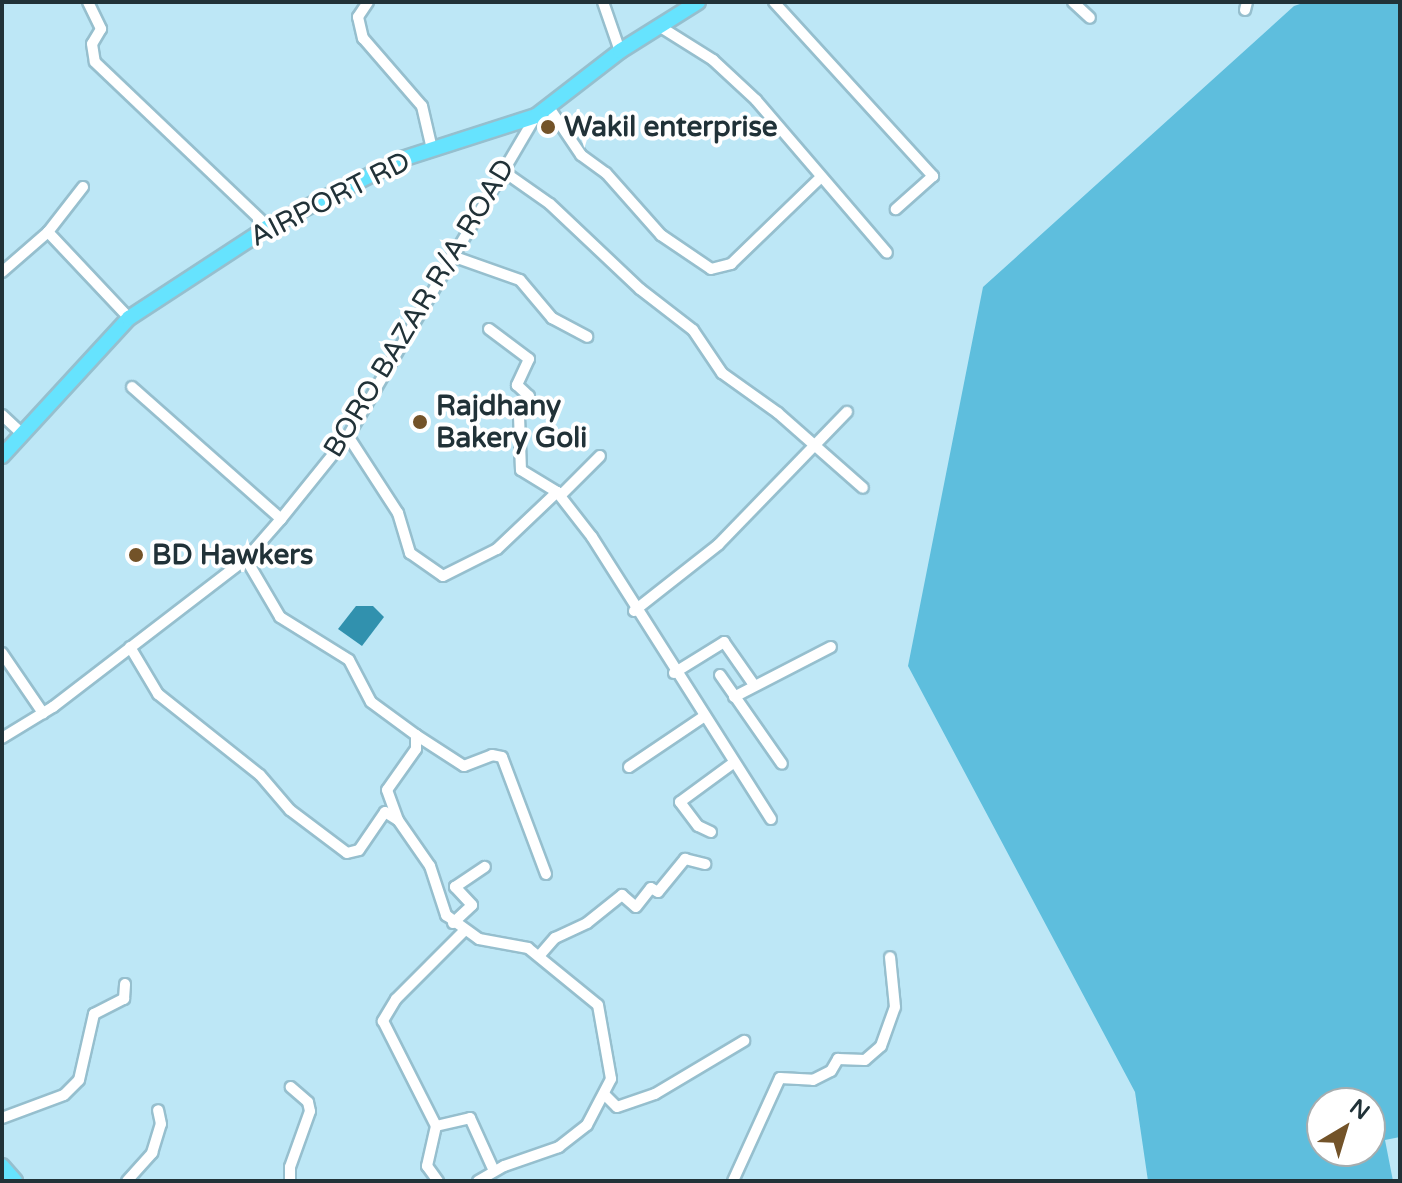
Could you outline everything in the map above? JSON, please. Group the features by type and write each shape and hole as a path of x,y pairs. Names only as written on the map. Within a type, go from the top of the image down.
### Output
{"main road":[{"name":"AIRPORT RD","path":"2,456 129,318 268,227 335,190 432,149 536,116 620,51 698,2"},
{"path":"2,1166 15,1181"}],"street":[{"path":"88,2 101,29 92,44 95,62 268,227"},
{"path":"368,2 358,17 363,38 422,106 432,149"},
{"path":"603,2 620,51"},
{"path":"774,2 933,176 896,209"},
{"path":"1073,2 1090,18"},
{"path":"659,26 713,60 756,100 887,253"},
{"path":"548,106 581,155 606,173 661,235 711,269 731,264 820,178"},
{"name":"BORO BAZAR R/A ROAD","path":"2,738 43,713 246,559 281,519 348,436 536,116"},
{"path":"503,171 550,204 693,330 722,373 819,446 863,488"},
{"path":"2,272 48,232 83,187"},
{"path":"48,232 129,318"},
{"path":"452,256 520,280 552,318 587,337"},
{"path":"489,329 529,359 517,385 529,396 519,416 521,470 559,493 592,537 634,611 771,819"},
{"path":"132,387 281,519"},
{"path":"634,611 719,544 819,446 847,412"},
{"path":"2,415 21,433"},
{"path":"348,436 398,513 410,553 443,576 497,549 600,456"},
{"path":"246,559 280,617 349,660 371,702 464,766 492,755 502,757 546,874"},
{"path":"674,673 724,642 754,685"},
{"path":"130,647 158,694 347,853 359,850 385,812 398,820"},
{"path":"734,697 831,647"},
{"path":"2,653 43,713"},
{"path":"720,675 782,764"},
{"path":"629,767 703,717"},
{"path":"416,735 416,749 387,790 398,820 430,866 437,896 453,923 463,932 540,955 598,1005 611,1062 604,1094 587,1125 559,1147 494,1171 478,1181"},
{"path":"711,832 698,826 680,802 733,763"},
{"path":"540,955 555,938 587,923 622,895 636,907 651,888 658,892 685,859 705,864"},
{"path":"453,923 472,905 455,887 485,867"},
{"path":"438,1181 427,1166 436,1126 383,1021 396,999 463,932"},
{"path":"733,1181 780,1078 813,1080 831,1071 838,1059 865,1060 881,1046 895,1007 890,957"},
{"path":"2,1118 64,1095 79,1080 94,1014 124,999 125,984"},
{"path":"604,1094 617,1107 655,1094 744,1041"},
{"path":"290,1181 290,1167 310,1111 308,1102 291,1087"},
{"path":"127,1181 152,1153 161,1124 158,1110"},
{"path":"436,1126 470,1118 494,1171"}],"shaded area":[{"path":"1306,2 1400,2 1400,1137 1386,1140 1386,1087 1306,1087 1306,1167 1386,1167 1386,1145 1393,1181 1148,1181 1135,1092 908,666 983,287 1294,6"},
{"path":"356,606 373,606 384,617 362,646 338,629"}],"place":[{"name":"Wakil enterprise","path":"548,127"},
{"name":"Rajdhany Bakery Goli","path":"420,422"},
{"name":"BD Hawkers","path":"136,555"}]}
